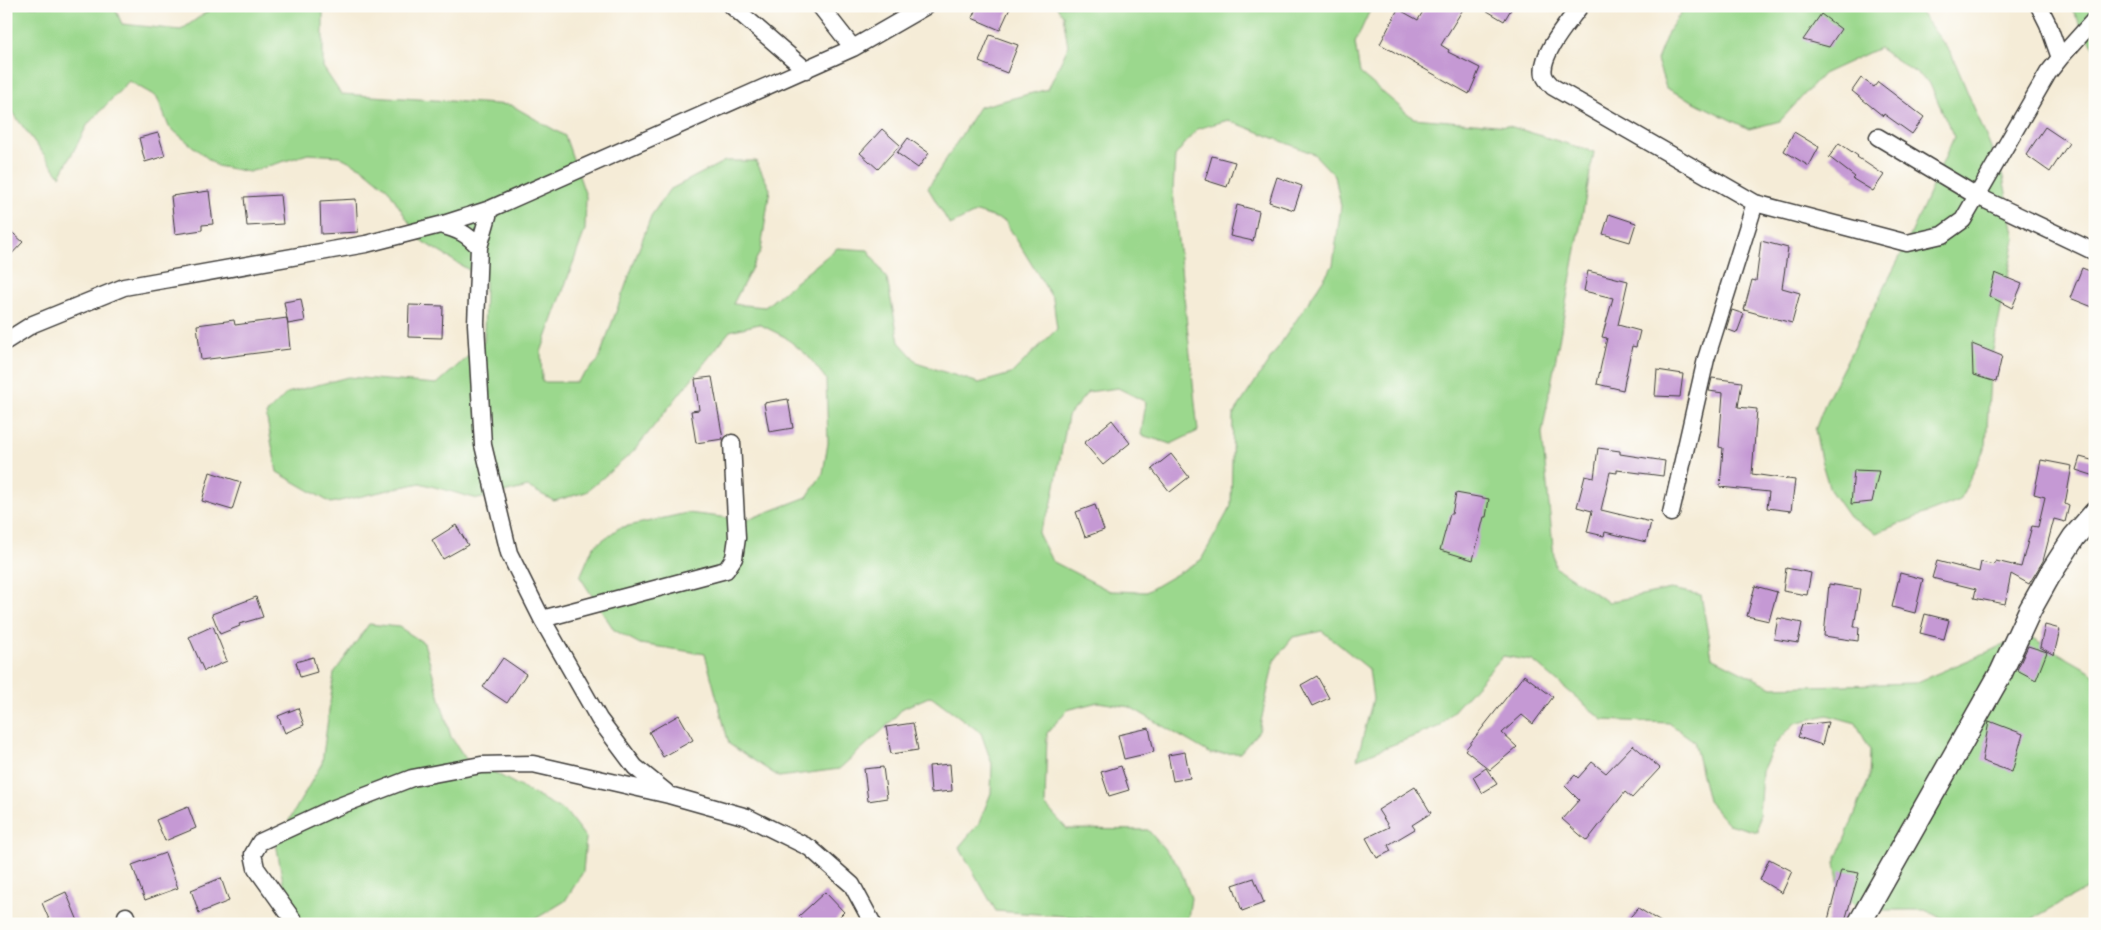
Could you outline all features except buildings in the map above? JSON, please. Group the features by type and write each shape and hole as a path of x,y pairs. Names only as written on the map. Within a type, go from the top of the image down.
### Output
{"street":[{"path":"732,6 806,70"},
{"path":"820,6 853,48"},
{"path":"6,341 33,324 124,287 366,244 440,225 490,209 806,70 853,48 926,6"},
{"path":"1580,6 1555,41 1544,62 1544,75 1553,88 1755,203 1907,243 1942,235 1963,220 2048,74 2095,19"},
{"path":"2039,6 2048,24 2060,58"},
{"path":"1878,137 1977,196 2095,252"},
{"path":"1671,514 1706,360 1755,203"},
{"path":"490,209 479,247 476,324 483,445 509,552 542,619 599,720 635,767 670,795"},
{"path":"440,225 457,229 468,235 479,247"},
{"path":"542,619 726,570 734,558 737,538 732,443"},
{"path":"1859,924 2001,673 2030,610 2049,576 2074,537 2095,513"},
{"path":"296,924 256,868 253,854 260,842 329,810 412,778 481,765 533,764 670,795 747,817 810,848 852,885 872,924"}],"green space":[{"path":"6,6 114,6 122,24 181,30 208,11 212,6 323,6 323,67 341,94 511,105 565,136 586,196 585,230 541,352 542,382 576,382 598,361 651,216 669,190 725,161 756,161 770,189 761,250 733,304 765,307 837,248 868,250 887,279 899,342 919,364 979,383 1011,374 1057,329 1053,299 1005,221 977,212 950,225 928,188 979,107 1048,89 1068,47 1063,15 1056,6 1372,6 1355,43 1360,73 1413,118 1509,126 1594,152 1542,433 1555,567 1608,602 1671,589 1701,595 1712,657 1772,687 1915,683 2027,635 2095,674 2095,889 2086,889 2023,924 1953,924 1925,910 1862,910 1840,892 1835,863 1869,779 1870,750 1856,723 1827,715 1795,723 1775,744 1762,771 1758,832 1728,824 1708,801 1694,741 1669,723 1603,720 1533,661 1503,656 1440,726 1357,759 1373,699 1369,669 1322,631 1293,637 1274,661 1259,731 1240,753 1211,754 1130,707 1098,702 1067,710 1047,733 1045,805 1067,829 1148,830 1179,866 1191,898 1187,924 1102,924 1090,918 996,911 959,847 979,823 991,793 992,764 981,733 931,696 903,708 886,727 839,769 779,777 729,744 705,654 640,644 614,630 580,577 593,547 619,528 687,513 747,520 807,497 823,473 828,443 826,379 808,356 785,337 759,324 730,331 633,452 586,492 554,501 528,487 478,499 420,483 331,503 277,472 266,414 287,393 348,377 437,384 484,342 485,280 420,240 388,189 364,169 339,156 308,154 249,172 217,166 169,127 157,97 129,81 88,124 60,176 6,104","holes":["1228,120 1314,154 1335,176 1341,206 1333,265 1233,415 1231,506 1201,560 1146,592 1110,591 1052,561 1038,533 1051,507 1068,416 1088,392 1118,388 1146,402 1141,435 1171,444 1198,431 1173,191 1175,156 1197,129"]},
{"path":"1685,6 1916,6 1952,55 2003,177 2015,239 1991,360 1986,445 1960,500 1876,533 1849,517 1830,490 1815,430 1826,401 1907,243 1954,137 1929,82 1879,48 1823,74 1780,121 1749,129 1666,88 1657,60 1668,32"},
{"path":"2070,6 2095,6 2095,49"},
{"path":"369,624 399,627 424,643 451,737 468,762 481,765 566,812 586,838 583,872 565,901 527,924 298,924 287,904 276,843 322,763 334,673"}]}
